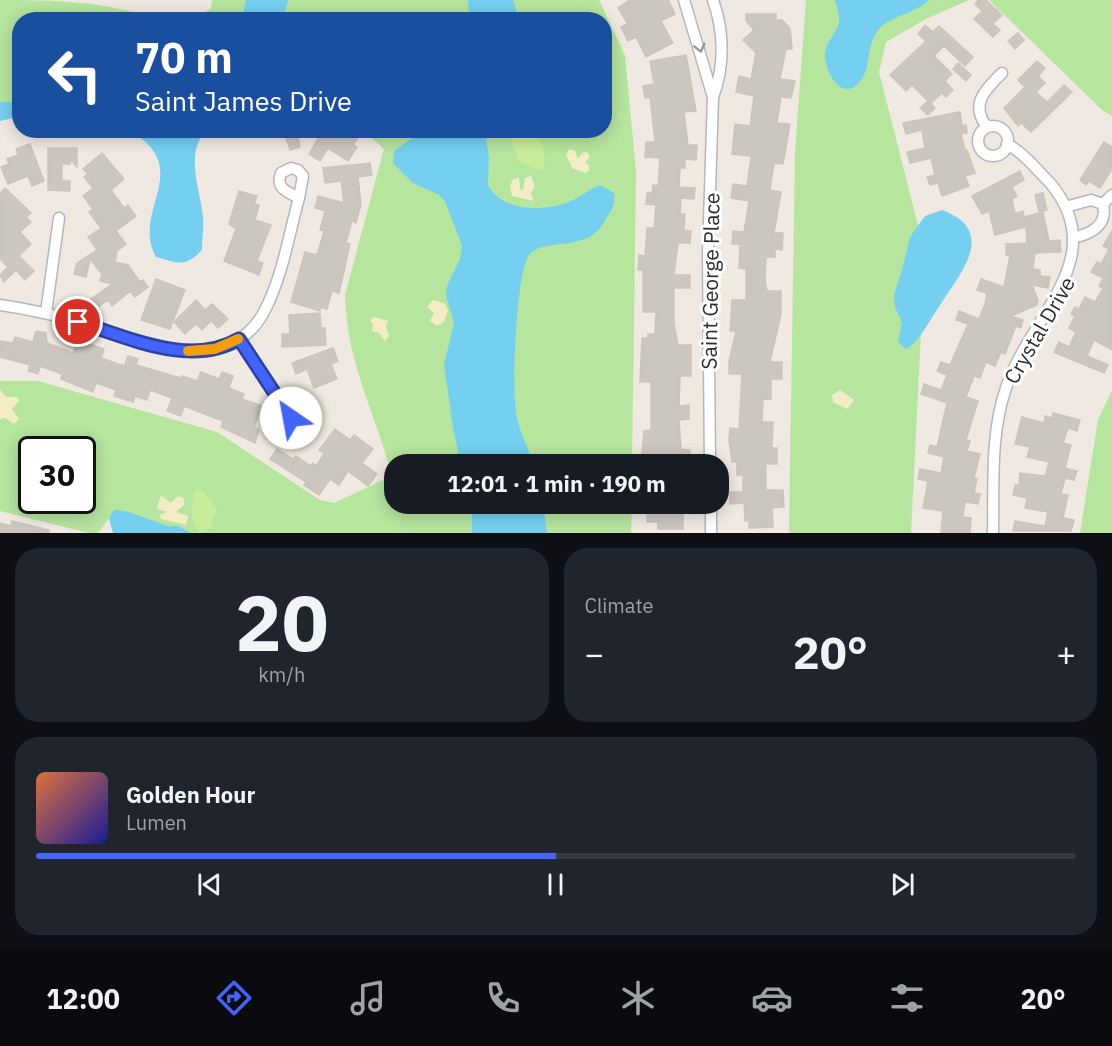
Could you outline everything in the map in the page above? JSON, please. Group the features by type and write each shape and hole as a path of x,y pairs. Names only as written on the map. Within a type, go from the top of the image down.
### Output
{"street":[{"name":"Saint George Place","path":"684,0 713,97"},
{"name":"Saint George Place","path":"710,454 708,253 713,97 720,78 721,53 719,20 713,0"},
{"path":"1002,73 985,90 979,102 980,115 987,127 978,138 983,152 998,155 1007,144"},
{"name":"Crystal Drive","path":"987,127 1000,128 1006,134 1007,144 1017,149 1061,194 1069,206 1080,236 1080,250 1072,275 1017,362 1005,391 996,440 993,533"},
{"path":"1102,204 1112,195"},
{"path":"0,305 46,313 182,351 215,349 239,339 250,330 266,309 280,270 299,198"},
{"path":"1069,206 1091,200 1102,204"},
{"path":"1080,236 1091,232 1101,223 1104,211 1102,204"},
{"path":"46,313 59,218"},
{"path":"239,339 291,418"},
{"path":"711,514 711,533"}],"green space":[{"path":"0,0 79,3 133,12 12,12 12,115 0,116"},
{"path":"212,0 599,0 605,12 205,12 211,8"},
{"path":"806,0 969,0 926,19 886,42 879,72 925,253 911,533 789,533 795,152"},
{"path":"989,0 1112,0 1112,116 1101,109"},
{"path":"612,28 625,55 636,172 632,454 385,454 356,366 347,320 345,295 384,149 372,138 612,138"},
{"path":"512,138 538,138 545,158 543,168 538,170 519,161"},
{"path":"0,381 38,381 217,432 320,500 334,503 384,480 384,514 632,514 631,533 173,533 110,517 98,533 89,533 0,511"},
{"path":"1112,390 1112,533 1080,533 1098,420"},
{"path":"201,489 217,509 210,528 202,533 195,525 192,513 194,495 196,490"}],"sand":[{"path":"569,149 575,151 578,159 582,153 587,152 590,157 585,163 589,165 589,171 585,173 572,168 566,155"},
{"path":"531,176 535,187 531,193 534,201 512,196 510,186 513,179 519,178 520,189 523,190 525,178"},
{"path":"433,300 444,303 448,310 444,322 437,326 430,321 434,313 427,307"},
{"path":"374,317 388,321 386,327 389,336 385,341 379,333 372,331 373,325 370,320"},
{"path":"0,390 6,397 17,397 19,401 12,409 19,419 14,424 5,418 0,419"},
{"path":"840,390 854,400 847,409 833,402 832,395"},
{"path":"161,495 171,503 178,496 184,498 184,505 176,512 188,516 186,525 161,519 160,515 167,512 157,509"}],"water":[{"path":"246,0 288,0 285,12 243,12"},
{"path":"468,0 513,0 517,12 469,12"},
{"path":"835,0 929,0 889,21 878,30 872,42 863,77 850,89 838,85 826,63 827,45 839,23"},
{"path":"0,102 12,102 12,118 0,121"},
{"path":"140,138 201,138 196,151 195,172 203,217 202,250 186,262 156,257 150,240 150,223 160,175 158,160 149,145"},
{"path":"412,138 486,138 489,158 488,185 502,200 522,207 545,208 570,201 600,185 614,193 612,209 597,232 588,238 536,250 529,255 525,266 516,334 515,405 518,424 530,454 459,454 444,365 454,323 446,296 447,286 460,259 462,246 445,201 439,195 413,183 393,163 394,151"},
{"path":"942,210 958,218 967,227 971,237 971,248 954,284 918,339 907,349 898,341 902,322 895,307 894,294 910,237 925,216"},
{"path":"114,510 125,511 168,526 178,526 191,533 113,533 109,518"},
{"path":"472,514 544,514 547,533 472,533"}],"building":[{"path":"630,0 668,0 675,14 661,21 673,43 646,57 636,37 628,41 621,27 628,24 618,8"},
{"path":"978,0 986,0 1002,15 993,24 1000,30 993,37 974,19 982,11 975,4"},
{"path":"746,14 776,14 776,20 782,20 790,28 792,49 786,49 780,79 795,81 791,98 781,97 777,123 790,124 783,164 774,163 770,190 781,192 774,233 783,233 782,250 775,249 775,257 766,257 765,279 767,291 781,291 781,314 770,362 782,362 782,379 771,379 771,399 763,399 762,422 773,422 772,448 777,448 777,464 766,464 766,490 783,490 784,507 772,508 773,527 749,528 749,521 745,521 744,503 730,504 730,492 743,492 743,475 737,475 737,462 732,462 729,440 730,428 739,429 742,374 729,374 729,361 736,331 730,331 732,300 746,300 746,269 739,268 740,244 732,244 733,231 744,232 749,201 731,198 733,184 747,186 751,156 732,154 735,124 750,126 754,96 736,92 739,76 751,79 756,53 743,40 754,30 746,21"},
{"path":"925,25 933,32 939,26 973,57 965,66 944,46 934,56 952,74 945,81 953,90 946,97 942,93 931,103 935,108 928,115 920,108 928,101 912,85 906,91 890,75 926,41 918,34"},
{"path":"1018,33 1024,40 1015,49 1008,41"},
{"path":"686,55 696,111 684,112 688,145 697,145 696,160 685,159 685,168 680,168 679,187 695,188 694,199 681,198 680,214 685,214 684,230 691,231 690,243 678,243 674,275 690,275 690,288 674,288 674,324 678,345 691,345 691,376 680,376 679,406 689,405 689,419 679,420 681,449 690,450 690,454 642,454 644,431 651,430 651,382 640,382 642,338 648,338 648,334 655,334 656,312 643,312 643,270 638,270 639,255 645,256 647,228 654,228 656,205 646,204 647,193 652,193 653,185 658,186 660,158 645,157 646,142 655,142 650,97 645,98 643,86 654,84 650,61"},
{"path":"1037,61 1045,68 1038,76 1045,83 1036,92 1047,102 1064,85 1072,92 1031,132 1021,123 1018,126 1004,108 1025,87 1018,80"},
{"path":"958,63 971,75 966,81 953,69"},
{"path":"960,112 962,126 966,125 967,133 961,134 975,173 965,176 969,186 942,196 938,183 930,185 927,177 935,175 931,158 910,163 907,152 925,148 922,130 906,134 903,123"},
{"path":"286,138 298,138 300,147 290,150"},
{"path":"318,138 358,138 353,145 357,147 348,161 328,148 320,161 309,154"},
{"path":"1104,142 1112,147 1112,169 1100,188 1089,181 1086,185 1080,180"},
{"path":"30,144 44,181 32,186 28,176 8,184 1,167 9,164 7,159 18,155 16,149"},
{"path":"48,148 77,148 77,167 70,159 70,164 62,164 62,181 70,181 70,191 48,190"},
{"path":"102,153 124,179 111,190 124,208 128,205 136,216 116,231 126,244 117,251 115,262 128,265 140,282 143,280 148,287 135,297 130,291 112,306 108,300 97,308 91,299 112,284 100,281 102,274 90,259 86,277 74,274 77,263 97,250 88,237 101,228 89,212 93,209 83,196 93,188 84,177 88,174 83,169"},
{"path":"370,163 372,175 358,177 361,204 356,223 352,221 346,243 350,244 339,293 332,291 327,309 320,307 320,311 291,302 305,252 317,255 324,231 320,230 325,211 315,208 318,196 344,203 341,181 325,183 323,168"},
{"path":"1020,171 1024,180 1012,187 1017,196 1012,199 1015,214 1023,211 1024,217 1043,212 1049,241 1060,240 1061,252 1035,253 1033,269 1040,270 1040,276 1050,277 1048,288 1032,285 1038,300 1037,305 1011,316 1023,320 1021,328 1016,326 1005,354 1001,352 995,366 986,362 980,378 974,376 966,397 978,401 966,440 970,441 967,451 980,454 974,478 977,479 974,493 980,494 978,504 965,502 963,517 971,518 970,533 941,533 943,511 923,508 928,481 918,479 920,469 941,473 944,457 928,453 930,445 937,447 947,403 921,394 924,384 941,390 947,375 937,371 941,362 950,365 968,324 956,320 959,311 979,319 987,293 977,290 981,279 1004,287 1010,255 1006,255 1006,244 1027,243 1026,227 995,235 989,211 982,214 972,196"},
{"path":"5,188 31,213 26,217 31,222 20,232 31,244 19,256 34,271 25,280 16,270 4,282 0,275 8,267 0,259 0,194"},
{"path":"239,191 257,196 254,204 259,205 255,220 271,225 257,261 263,263 259,275 224,261 236,229 229,224"},
{"path":"1043,193 1047,210 1039,212 1035,195"},
{"path":"1112,231 1112,350 1094,340 1087,356 1108,365 1104,373 1054,352 1059,342 1069,347 1076,332 1069,328 1075,316 1071,314 1075,307 1079,309 1085,297 1095,302 1103,288 1099,286 1103,278 1091,272 1097,262 1101,264 1109,249 1103,246"},
{"path":"156,279 185,290 170,329 141,320"},
{"path":"196,300 205,310 212,304 228,319 218,328 211,321 202,330 196,324 185,334 174,322"},
{"path":"320,313 321,328 325,328 326,345 282,347 282,334 290,334 289,315"},
{"path":"36,331 46,333 47,343 73,353 77,340 104,349 101,358 124,366 128,356 138,359 136,365 181,378 182,376 197,381 201,372 219,379 222,372 233,376 229,388 244,394 242,399 262,406 254,427 259,430 255,443 221,427 223,421 184,406 181,416 167,411 172,398 150,390 147,400 135,396 133,402 114,396 116,390 96,383 93,392 61,379 62,374 40,366 38,374 28,371 30,365 0,357 0,341 13,343 15,337 33,342"},
{"path":"333,348 338,361 331,364 337,379 314,388 307,369 296,374 292,363"},
{"path":"1053,413 1080,420 1077,431 1068,428 1063,443 1071,445 1065,468 1077,471 1074,480 1065,478 1061,494 1068,495 1063,518 1074,520 1071,531 1013,531 1015,521 1045,526 1048,512 1025,508 1027,498 1013,495 1015,485 1019,485 1020,473 1045,476 1049,462 1027,457 1030,447 1015,444 1022,417 1044,423 1045,416 1052,418"},
{"path":"335,429 350,440 354,435 373,449 362,463 377,474 368,486 348,471 339,485 330,479 319,495 304,485 306,482 270,459 277,449 293,459 296,456 311,466 313,463 316,466 324,454 319,450"},
{"path":"647,514 683,514 683,529 658,529 658,522 647,522"},
{"path":"12,521 49,530 49,533 0,533 0,523 11,526"}],"slow traffic":[{"path":"188,351 215,349 238,339"}],"route":[{"path":"78,322 168,349 182,351 215,349 239,339 291,418"}]}
